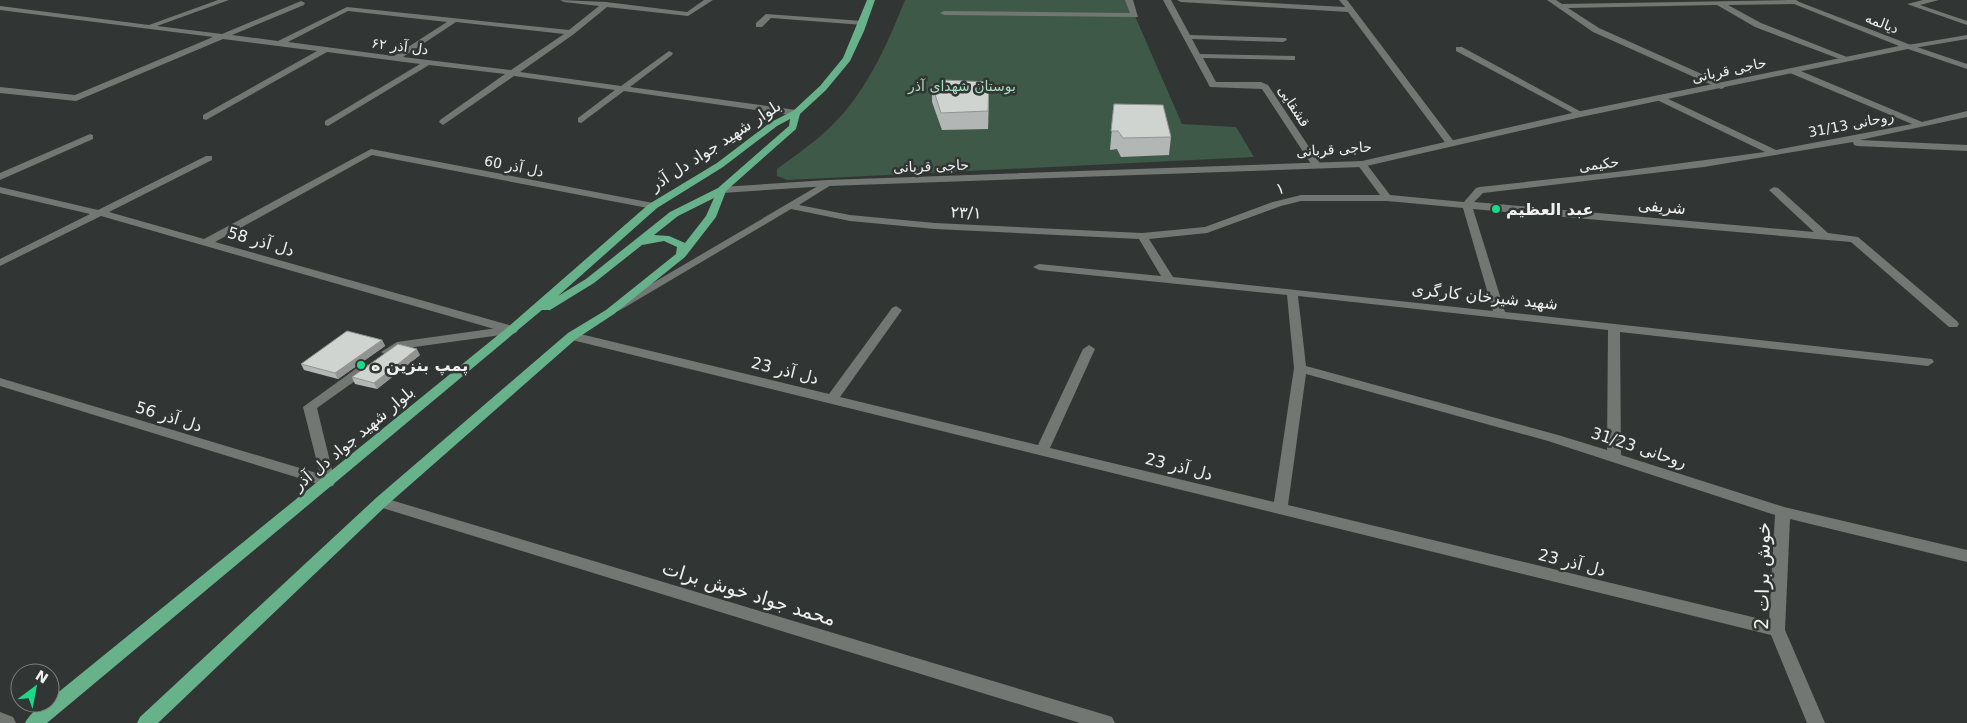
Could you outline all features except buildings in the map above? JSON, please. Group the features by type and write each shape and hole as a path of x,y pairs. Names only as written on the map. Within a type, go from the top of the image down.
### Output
{"main road":[{"path":"796,113 823,88 846,59 863,24 871,0"},
{"name":"بلوار شهید جواد دل آذر","path":"146,723 381,502 572,336 610,312 681,254 710,217 722,190 793,126 796,113"},
{"name":"بلوار شهید جواد دل آذر","path":"34,723 512,330 653,206 720,165 774,124 796,113"},
{"path":"512,330 590,281 674,214 722,190"},
{"path":"634,245 648,239 663,237 676,240 683,246 681,254"}],"street":[{"path":"149,26 225,0"},
{"path":"564,0 688,14 709,0"},
{"path":"944,13 1135,15 1129,0"},
{"name":"قشقایی","path":"1167,0 1213,85 1265,87 1316,166"},
{"path":"1181,0 1351,10"},
{"path":"1343,0 1450,143"},
{"path":"1551,0 1596,30 1721,86"},
{"path":"1930,0 1911,4 1967,23"},
{"path":"1559,6 1791,1"},
{"name":"دیالمه","path":"1791,1 1908,47 1967,67"},
{"path":"0,90 76,98 301,3"},
{"path":"443,122 571,32 606,4"},
{"path":"1720,4 1758,25 1848,59"},
{"path":"278,44 347,9 571,32"},
{"name":"دل آذر ۶۲","path":"3,10 149,26 514,73 796,113"},
{"path":"759,25 769,16 863,24"},
{"path":"394,58 455,20"},
{"path":"1188,37 1283,40"},
{"name":"حاجی قربانی","path":"722,190 828,183 1362,164 1581,114 1908,47 1967,37"},
{"path":"206,117 326,49"},
{"path":"1459,49 1581,114"},
{"path":"581,120 668,54"},
{"path":"1198,56 1292,58"},
{"path":"328,124 428,62"},
{"path":"1793,71 1920,124"},
{"path":"1660,98 1775,153"},
{"name":"روحانی 31/13","path":"1740,158 1838,142 1967,114"},
{"path":"0,177 90,137"},
{"path":"1838,142 1967,148"},
{"name":"دل آذر 60","path":"207,242 371,152 653,206"},
{"path":"0,263 209,158"},
{"name":"حکیمی","path":"1467,204 1480,190 1582,180 1740,158"},
{"path":"1362,164 1387,198"},
{"path":"610,312 828,183"},
{"name":"دل آذر 58","path":"0,190 100,213 207,242 512,330"},
{"path":"1774,190 1825,236"},
{"name":"۱","path":"1142,236 1208,230 1277,204 1301,198 1387,198 1467,204"},
{"path":"1467,204 1500,314"},
{"name":"شریفی","path":"1467,204 1854,239 1953,324"},
{"name":"۲۳/۱","path":"791,206 850,218 935,226 1142,236"},
{"path":"1142,236 1169,279"},
{"name":"شهید شیرخان کارگری","path":"1039,267 1500,314 1928,362"},
{"path":"1280,509 1300,368 1292,292"},
{"path":"832,399 896,310"},
{"path":"1614,327 1614,457"},
{"path":"328,482 310,407 397,346 512,330"},
{"name":"دل آذر 23","path":"572,336 1777,630"},
{"path":"1042,450 1089,349"},
{"name":"روحانی 31/23","path":"1300,368 1553,438 1783,512 1967,556"},
{"name":"دل آذر 56","path":"0,382 328,482"},
{"name":"محمد جواد خوش برات","path":"381,502 1106,723"},
{"name":"خوش برات 2","path":"1783,512 1777,630 1816,723"},
{"path":"0,720 7,723"}],"green space":[{"name":"بوستان شهدای آذر","path":"905,0 1128,0 1182,124 1236,127 1254,157 787,180 777,176 777,169 808,146 840,117 863,87 882,53"}],"place":[{"name":"عبد العظيم","path":"1496,209"},
{"name":"پمپ بنزین ه","path":"361,365"}]}
